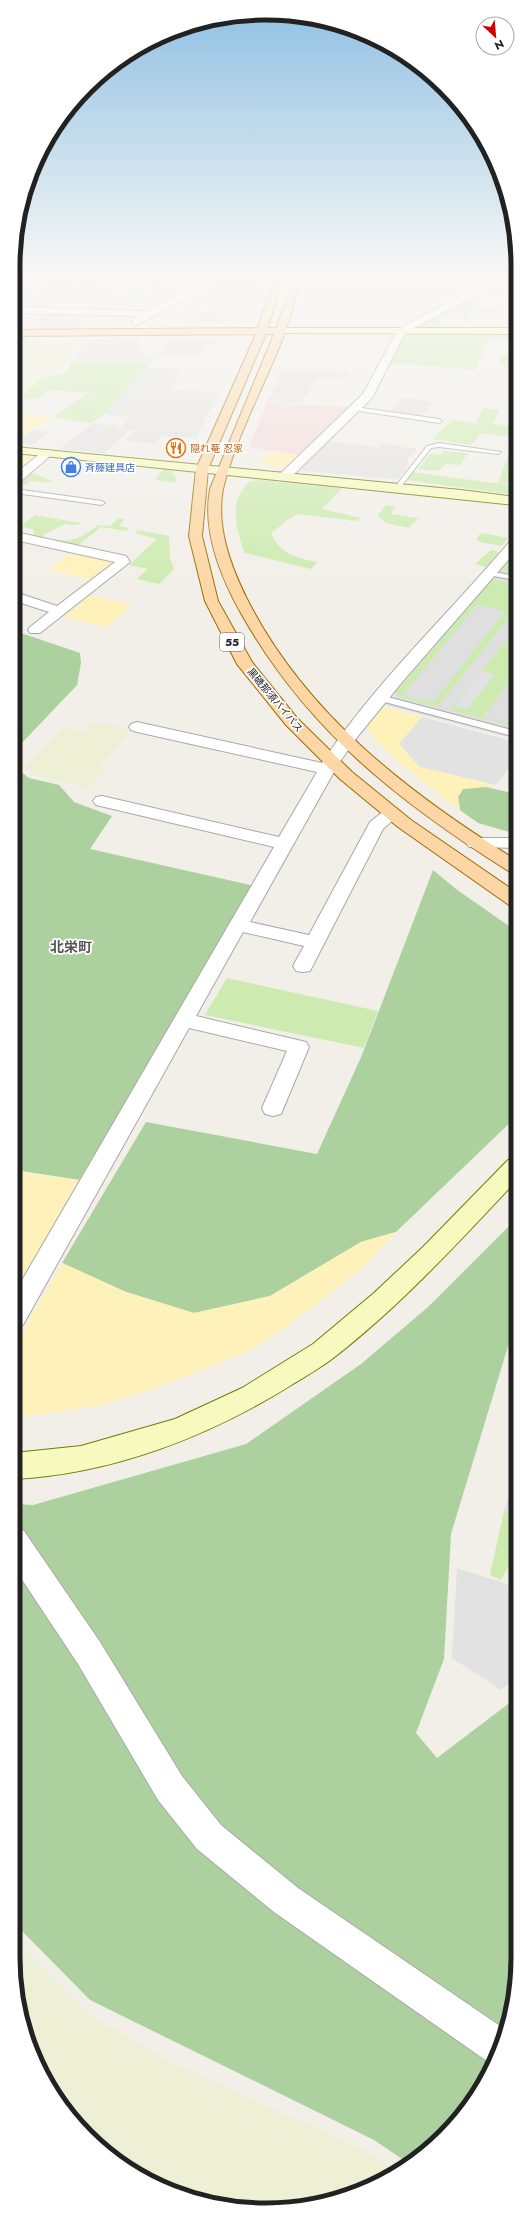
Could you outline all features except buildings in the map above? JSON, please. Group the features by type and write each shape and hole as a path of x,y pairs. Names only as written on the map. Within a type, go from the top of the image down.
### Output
{"main road":[{"name":"黒磯那須バイパス","path":"240,382 202,469 195,492 196,538 202,573 220,620 240,657 259,683 329,766 424,840 511,898"},
{"name":"55","path":"259,382 222,471 216,492 218,537 227,571 249,617 274,658 318,713 346,741 419,802 475,843 511,865"}],"street":[{"path":"284,477 355,409 376,382"},
{"path":"20,450 511,500"},
{"path":"20,476 47,453"},
{"path":"20,537 121,559 123,562 35,630"},
{"path":"20,1307 329,766 346,741 380,698 511,549"},
{"path":"20,598 59,611"},
{"path":"137,727 329,766"},
{"path":"102,801 284,844"},
{"path":"304,966 376,826 391,814"},
{"path":"475,843 511,843"},
{"path":"238,925 315,942"},
{"path":"184,1020 299,1047 273,1108"},
{"path":"20,1465 81,1459 180,1430 251,1396 322,1352 383,1300 432,1254 511,1171"},
{"path":"20,1550 89,1654 170,1788 210,1837 286,1900 495,2044"}],"lane":[{"path":"355,409 438,421"},
{"path":"396,488 429,447 439,445 498,452"},
{"path":"20,492 102,503"},
{"path":"491,573 511,577"},
{"path":"380,698 511,733"}],"shaded area":[{"path":"135,382 175,382 171,390 219,392 196,438 161,436 155,444 125,440 135,431 120,428 131,417 104,414"},
{"path":"277,382 315,382 301,403 267,402"},
{"path":"403,397 434,402 422,416 390,411"},
{"path":"267,403 350,407 301,455 249,447"},
{"path":"93,423 119,426 118,429 129,430 104,453 60,449"},
{"path":"32,430 49,432 32,445 20,444 20,436 25,436"},
{"path":"330,441 378,448 382,444 417,449 408,459 406,470 397,479 299,471"},
{"path":"511,555 511,738 386,705"},
{"path":"482,671 495,674 468,709 455,706"},
{"path":"422,717 511,741 511,766 496,785 420,767 399,744"},
{"path":"511,1486 511,1513 504,1511"},
{"path":"457,1568 511,1585 511,1682 501,1690 452,1658"}],"green space":[{"path":"20,382 37,382 20,399"},
{"path":"37,382 135,382 104,414 91,423 53,417 89,393 49,390 37,399 20,399"},
{"path":"483,408 499,410 493,424 511,426 511,435 510,437 481,433 471,445 433,439 452,420 476,423"},
{"path":"444,451 468,453 460,465 446,464 438,471 418,469 430,454 440,455"},
{"path":"509,453 511,453 511,484 498,483"},
{"path":"107,464 132,465 129,468 111,467 103,474 84,471 90,466 102,468"},
{"path":"164,469 169,469 177,478 176,483 156,480"},
{"path":"412,472 511,485 511,494 406,480"},
{"path":"31,473 53,481 49,483 30,481 20,489 20,483"},
{"path":"258,480 342,488 322,509 361,518 356,521 298,514 271,533 279,546 290,554 302,559 317,562 311,569 245,553 236,521 237,501 240,493 248,482"},
{"path":"386,505 395,507 391,514 418,518 409,528 386,523 377,516"},
{"path":"35,515 80,523 78,525 65,524 43,535 45,538 54,540 68,540 79,537 98,525 110,526 119,518 125,519 119,526 129,528 126,531 101,527 77,546 33,537 34,530 21,526"},
{"path":"138,530 169,536 170,558 174,569 159,584 137,579 148,569 129,565 157,539 135,533"},
{"path":"481,533 508,538 502,546 480,542 476,539"},
{"path":"491,550 499,552 487,567 475,564"},
{"path":"511,556 511,572 500,569"},
{"path":"492,579 511,583 511,615 437,707 397,696 395,693","holes":["477,605 505,611 433,702 403,695"]},
{"path":"20,633 80,653 81,663 77,685 20,745"},
{"path":"511,634 511,679 483,717 511,724 511,726 451,710"},
{"path":"95,722 125,728 130,732 99,766 106,770 87,789 73,784 38,776 25,767 63,728 83,731"},
{"path":"20,771 29,778 59,785 74,802 112,816 90,849 255,886 79,1180 20,1171"},
{"path":"486,787 511,793 511,833 478,823 460,810 458,797 463,789"},
{"path":"433,870 456,889 511,928 511,1122 396,1232 361,1242 270,1296 194,1313 126,1292 62,1263 146,1122 317,1154 362,1055"},
{"path":"227,978 378,1011 364,1048 205,1015"},
{"path":"511,1224 511,1336 451,1534 444,1659 416,1733 437,1758 511,1702 511,1958 509,1990 503,2021 498,2036 486,2066 470,2094 439,2131 404,2160 374,2140 90,2000 20,1929 20,1504 33,1505 246,1444 361,1364 428,1307"},
{"path":"504,1511 511,1513 511,1562 501,1580 490,1575"},
{"path":"20,1946 88,2014 171,2062 366,2151 391,2168 374,2178 329,2195 298,2201 266,2203 233,2201 202,2195 157,2178 129,2162 104,2142 81,2119 61,2094 45,2066 28,2021 22,1990"}],"sand":[{"path":"20,414 50,417 25,436 20,436"},
{"path":"271,451 301,455 286,469 270,467 259,463"},
{"path":"20,453 33,454 35,457 20,470"},
{"path":"72,551 113,560 114,563 91,580 49,570"},
{"path":"90,595 132,605 106,627 64,617"},
{"path":"384,707 422,717 399,744 420,767 496,785 463,789 458,797 460,810 408,770 371,734 367,726"},
{"path":"20,1171 79,1180 20,1283"},
{"path":"396,1232 365,1265 294,1321 251,1350 159,1387 97,1406 20,1417 20,1340 33,1313 62,1263 126,1292 194,1313 270,1296 361,1242"}],"place":[{"name":"隠れ菴 忍家","path":"176,448"},
{"name":"斉藤建具店","path":"71,467"}],"district":[{"name":"北栄町","path":"71,947"}]}
